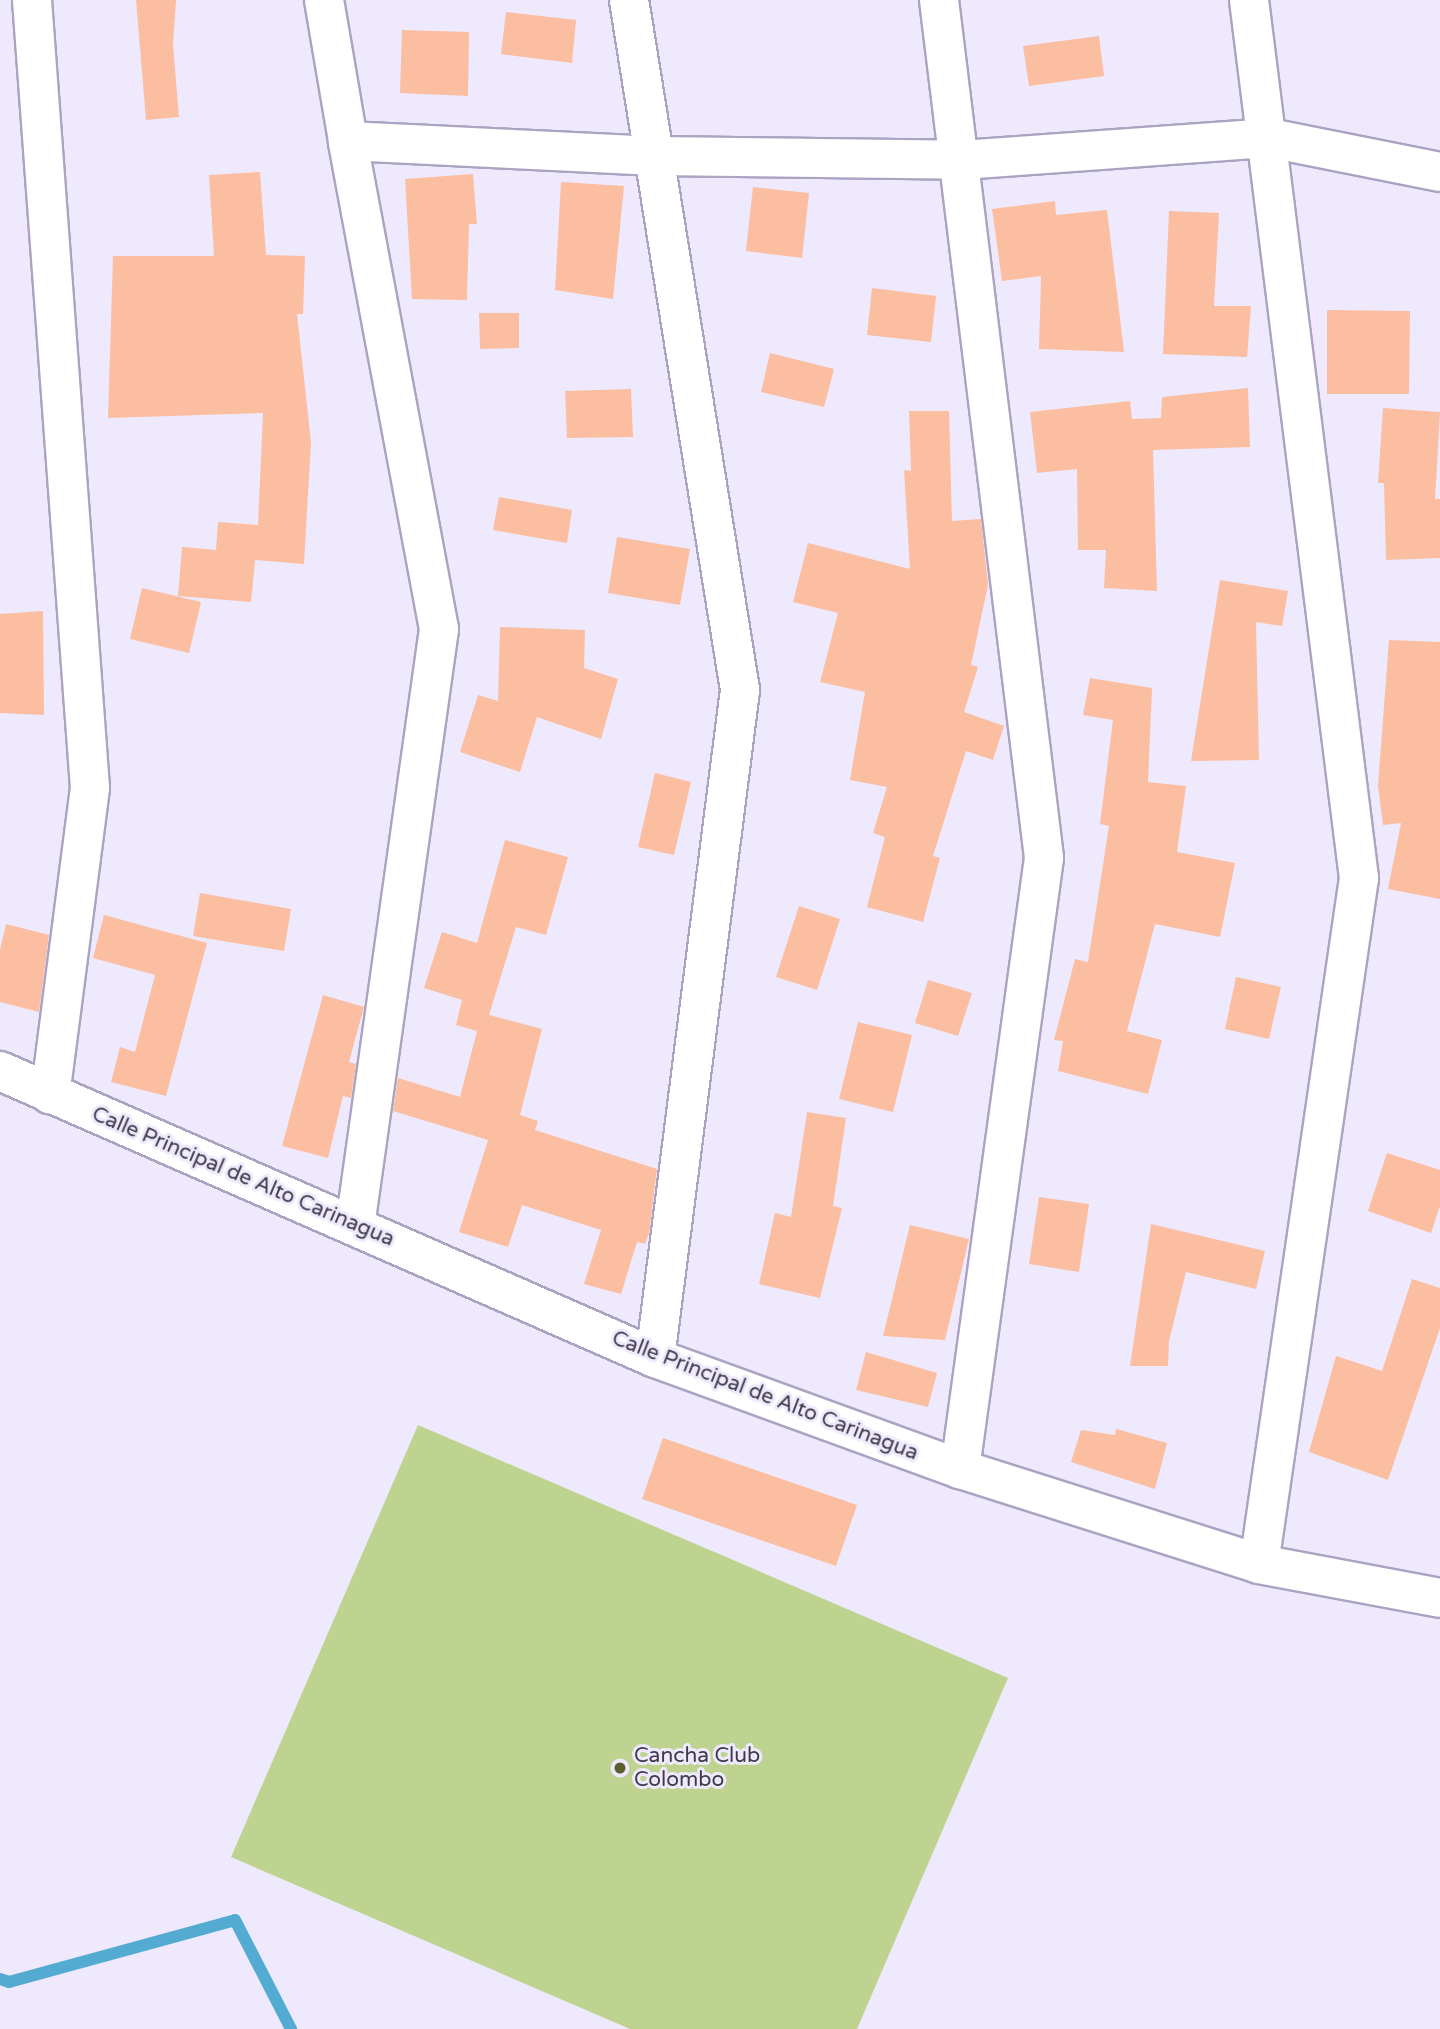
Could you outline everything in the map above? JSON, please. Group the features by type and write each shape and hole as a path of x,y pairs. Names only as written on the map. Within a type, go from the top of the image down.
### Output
{"street":[{"path":"32,0 90,788 50,1094"},
{"path":"324,0 439,629 355,1226"},
{"path":"629,0 740,690 655,1358"},
{"path":"939,0 962,160 1044,858 960,1469"},
{"path":"1249,0 1270,138 1359,878 1259,1564"},
{"path":"348,141 656,156 962,160 1270,138 1440,172"},
{"name":"Calle Principal de Alto Carinagua","path":"0,1071 655,1358 960,1469 1259,1564 1440,1598"}],"green space":[{"name":"Cancha Club Colombo","path":"418,1425 1008,1678 857,2029 630,2029 231,1857"}],"building":[{"path":"136,0 176,0 173,44 179,117 146,120"},
{"path":"506,12 576,20 572,63 501,54"},
{"path":"402,30 469,32 468,96 400,93"},
{"path":"1099,36 1104,76 1029,86 1023,46"},
{"path":"260,172 266,255 305,256 303,314 297,314 311,442 304,564 255,560 251,602 178,596 182,547 216,550 218,522 258,525 263,413 108,418 113,256 214,256 209,175"},
{"path":"473,174 477,224 469,224 467,300 412,299 405,179"},
{"path":"561,182 624,186 613,299 555,290"},
{"path":"753,187 809,193 802,258 746,251"},
{"path":"1055,201 1056,215 1107,210 1124,352 1039,349 1041,276 1002,281 992,209"},
{"path":"1169,211 1219,213 1214,306 1251,306 1247,357 1163,354"},
{"path":"872,288 936,296 931,342 867,335"},
{"path":"1327,310 1410,311 1409,394 1327,394"},
{"path":"479,313 519,313 519,348 480,349"},
{"path":"770,353 834,369 824,407 761,392"},
{"path":"1248,388 1250,447 1153,450 1157,591 1104,588 1106,550 1078,550 1077,469 1037,473 1030,412 1130,401 1132,419 1161,418 1162,397"},
{"path":"631,389 633,437 567,438 565,391"},
{"path":"1383,408 1440,412 1435,499 1440,499 1440,558 1386,560 1384,483 1378,483"},
{"path":"909,411 949,411 952,521 981,519 988,585 971,665 978,667 964,712 1004,726 993,760 966,751 933,856 940,858 923,922 867,907 885,837 873,833 887,787 850,780 865,692 820,682 838,613 793,602 808,543 910,569 904,470 911,471"},
{"path":"499,497 572,510 567,543 493,530"},
{"path":"617,537 690,549 680,605 608,593"},
{"path":"1220,580 1288,591 1282,626 1256,622 1259,760 1191,761"},
{"path":"142,588 201,602 189,653 130,639"},
{"path":"43,611 44,715 0,713 0,614"},
{"path":"500,627 585,630 584,668 618,679 601,739 537,717 520,772 460,752 478,695 498,701"},
{"path":"1389,640 1440,642 1440,899 1388,889 1401,823 1383,825 1378,786"},
{"path":"1090,678 1152,688 1148,782 1186,786 1177,852 1235,863 1220,937 1155,924 1127,1031 1162,1040 1148,1094 1058,1071 1063,1041 1054,1040 1075,959 1088,962 1109,826 1100,824 1113,720 1083,715"},
{"path":"655,773 691,782 674,855 638,847"},
{"path":"505,840 568,857 546,935 516,927 489,1015 542,1029 520,1115 538,1121 535,1130 657,1169 649,1233 645,1244 637,1242 621,1294 584,1284 601,1230 522,1205 508,1247 459,1232 488,1140 393,1111 398,1078 460,1097 477,1031 456,1025 462,1000 424,988 442,932 477,943"},
{"path":"200,893 291,909 284,951 193,936"},
{"path":"799,906 840,919 817,990 776,977"},
{"path":"104,915 207,943 166,1096 111,1082 120,1047 135,1052 155,975 93,958"},
{"path":"6,924 49,935 39,1012 0,1002 0,950"},
{"path":"1236,977 1281,987 1269,1039 1225,1029"},
{"path":"928,980 972,993 958,1036 915,1023"},
{"path":"323,995 364,1007 349,1062 356,1064 351,1098 343,1096 328,1158 282,1146"},
{"path":"858,1022 912,1035 893,1112 839,1099"},
{"path":"807,1112 846,1118 833,1206 842,1208 820,1298 759,1284 775,1213 791,1217"},
{"path":"1387,1153 1440,1170 1440,1206 1431,1233 1368,1211"},
{"path":"1039,1197 1089,1204 1079,1272 1029,1264"},
{"path":"1151,1224 1265,1251 1256,1289 1186,1272 1169,1341 1168,1366 1130,1366"},
{"path":"910,1225 969,1239 945,1340 883,1336"},
{"path":"1412,1279 1440,1288 1440,1328 1388,1480 1309,1452 1336,1356 1382,1371"},
{"path":"866,1352 937,1373 928,1407 856,1390"},
{"path":"1116,1429 1167,1443 1155,1489 1071,1462 1081,1430 1115,1435"},
{"path":"663,1438 857,1505 836,1566 642,1499"}],"waterway":[{"path":"0,1979 9,1982 235,1920 291,2029"}],"place":[{"name":"Cancha Club Colombo","path":"620,1768"}]}
